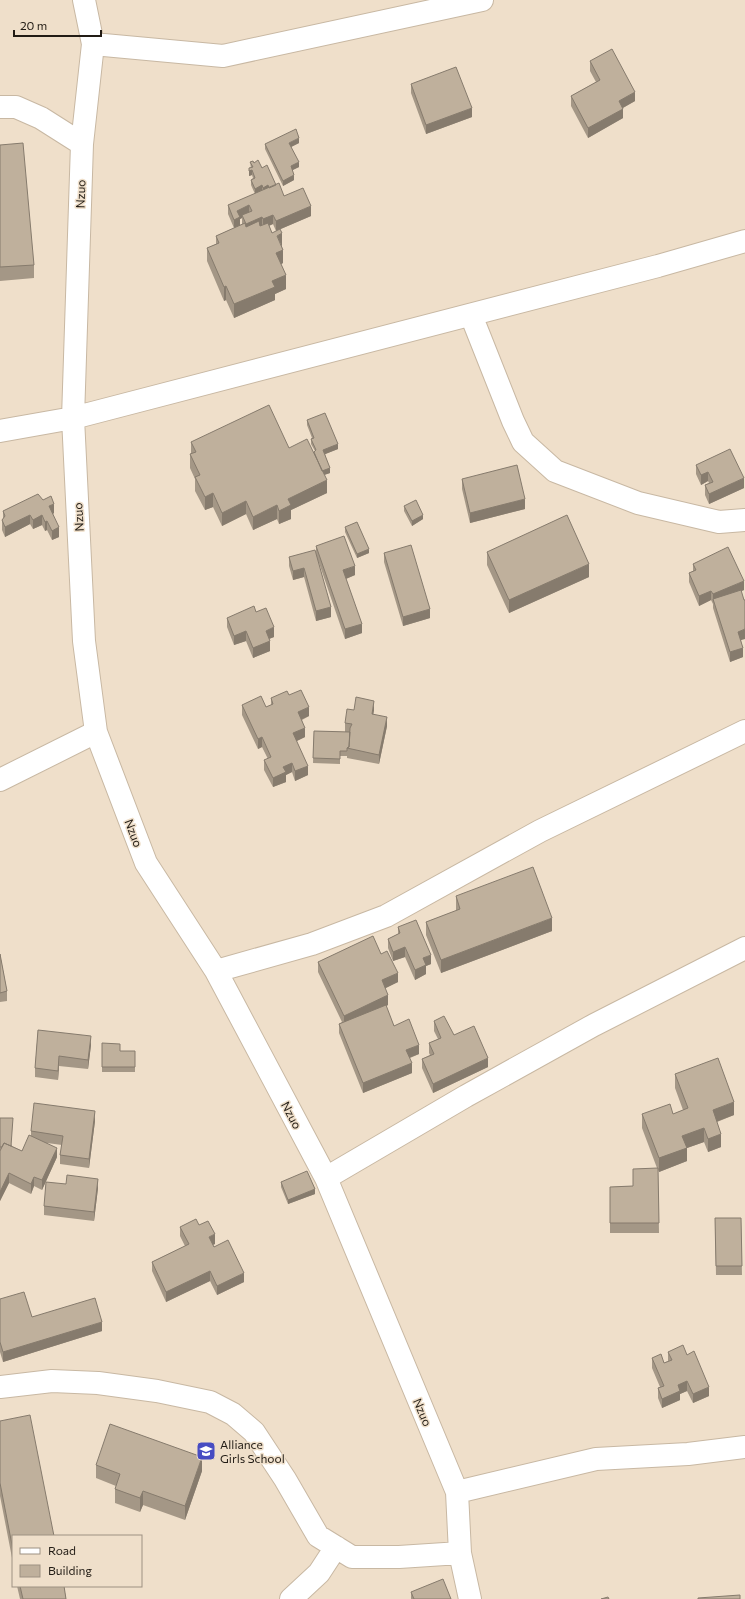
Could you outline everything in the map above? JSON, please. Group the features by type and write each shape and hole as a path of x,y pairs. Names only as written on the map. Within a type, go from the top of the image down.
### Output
{"street":[{"name":"Nzuo","path":"84,0 93,44 82,144 73,418 84,641 96,732 146,863 216,971 326,1178 457,1492 460,1553 470,1599"},
{"path":"93,44 223,56 482,0"},
{"path":"0,107 16,107 29,112 82,144"},
{"path":"0,431 73,418 658,266 745,241"},
{"path":"471,315 513,421 523,442 555,471 638,503 719,522 745,520"},
{"path":"216,971 312,944 386,916 540,831 745,731"},
{"path":"0,780 96,732"},
{"path":"326,1178 466,1096 594,1025 745,948"},
{"path":"0,1387 52,1381 98,1383 210,1402 233,1414 254,1432 285,1479 318,1536 352,1557 399,1557 460,1553"},
{"path":"457,1492 596,1459 688,1454 745,1447"},
{"path":"291,1599 319,1573 336,1547"}],"building":[{"path":"612,49 635,92 619,101 623,109 588,128 571,96 600,80 590,61"},
{"path":"456,67 472,108 426,125 411,84"},
{"path":"296,129 299,138 289,143 299,162 291,166 294,175 283,181 265,144"},
{"path":"23,143 34,265 0,267 0,145"},
{"path":"258,160 262,168 267,165 276,185 269,188 268,185 263,188 262,185 255,189 251,180 255,178 252,170 249,171 249,168 253,167 250,162 253,161 254,163"},
{"path":"279,183 284,196 303,188 311,206 276,221 273,215 263,219 262,217 246,224 242,215 252,211 249,205 237,211 240,217 234,220 228,205"},
{"path":"259,221 260,226 268,223 272,233 280,229 282,233 277,236 283,250 276,253 286,275 272,281 275,287 234,304 226,286 224,287 207,248 219,243 216,236 245,223 246,227"},
{"path":"269,405 289,448 307,439 327,480 288,499 291,505 279,511 277,505 253,517 246,501 222,513 213,493 205,497 195,477 200,475 190,454 196,452 191,442"},
{"path":"325,413 338,444 323,450 330,468 322,471 314,452 316,450 311,439 314,438 307,420"},
{"path":"730,449 744,478 709,494 705,485 713,482 708,472 701,475 696,465"},
{"path":"517,465 525,499 470,513 462,479"},
{"path":"38,494 43,500 51,496 54,504 49,506 59,527 52,531 42,515 33,520 30,515 5,527 2,520 5,516 3,511"},
{"path":"416,500 423,515 412,521 404,506"},
{"path":"567,515 589,564 509,600 487,552"},
{"path":"357,522 369,549 357,554 345,527"},
{"path":"344,536 355,566 343,570 362,624 345,629 316,546"},
{"path":"411,545 430,609 403,617 384,553"},
{"path":"728,547 744,581 713,594 711,591 699,596 689,573 696,570 693,564"},
{"path":"315,550 331,607 316,611 304,568 293,571 289,557"},
{"path":"741,590 745,600 745,629 738,632 743,648 730,652 713,599"},
{"path":"254,606 256,612 266,608 274,627 266,631 270,641 253,648 246,631 234,636 227,618"},
{"path":"301,690 309,707 298,712 305,728 293,733 308,766 295,771 292,763 283,767 286,772 273,778 264,760 271,757 262,737 258,739 242,705 261,696 266,707 273,704 271,698 287,691 289,695"},
{"path":"356,697 374,701 372,714 387,717 379,755 347,748 349,747 350,728 352,724 345,723 347,709 354,710"},
{"path":"314,731 350,732 349,747 347,748 347,751 340,751 340,759 313,758"},
{"path":"533,867 552,918 441,960 426,922 460,909 456,896"},
{"path":"416,920 431,955 423,958 426,965 415,970 405,947 393,952 388,939 400,933 398,927"},
{"path":"373,936 381,954 387,951 398,973 382,980 388,995 344,1016 318,962"},
{"path":"0,954 7,991 0,993"},
{"path":"386,1005 394,1026 409,1019 419,1045 406,1050 412,1063 363,1083 339,1024"},
{"path":"444,1016 454,1035 474,1026 488,1058 433,1084 422,1059 434,1054 429,1043 441,1038 434,1021"},
{"path":"38,1030 91,1036 88,1060 59,1056 58,1071 35,1068"},
{"path":"102,1043 120,1044 120,1051 135,1051 135,1067 102,1067"},
{"path":"718,1058 734,1102 713,1110 721,1134 708,1139 704,1128 682,1136 687,1148 659,1158 642,1114 670,1104 673,1114 688,1108 675,1074"},
{"path":"34,1103 95,1111 89,1159 60,1155 63,1136 31,1131"},
{"path":"0,1118 13,1118 11,1146 4,1143 2,1147 0,1147"},
{"path":"29,1135 57,1148 42,1180 34,1177 31,1184 9,1173 0,1192 0,1151 4,1143 22,1151"},
{"path":"658,1168 659,1223 610,1223 610,1187 633,1186 633,1169"},
{"path":"307,1171 315,1189 288,1200 281,1182"},
{"path":"67,1175 98,1179 94,1212 44,1206 46,1182 66,1184"},
{"path":"715,1218 741,1218 742,1266 716,1266"},
{"path":"196,1219 199,1225 208,1221 215,1234 209,1237 214,1247 228,1240 244,1273 217,1286 210,1271 166,1292 152,1262 189,1244 180,1227"},
{"path":"24,1292 32,1317 95,1298 102,1322 3,1352 0,1342 0,1299"},
{"path":"683,1345 687,1355 694,1351 709,1387 693,1394 687,1381 678,1385 680,1391 662,1399 658,1388 664,1386 652,1358 661,1354 664,1363 672,1360 668,1352"},
{"path":"30,1415 54,1535 12,1535 12,1545 0,1483 0,1421"},
{"path":"110,1424 202,1457 185,1506 143,1491 140,1498 115,1489 120,1474 96,1465"},
{"path":"443,1579 451,1599 414,1599 411,1592"},
{"path":"20,1587 64,1587 66,1599 23,1599"},
{"path":"740,1595 740,1599 698,1599 698,1598"}],"place":[{"name":"Alliance Girls School","path":"206,1451"}]}
